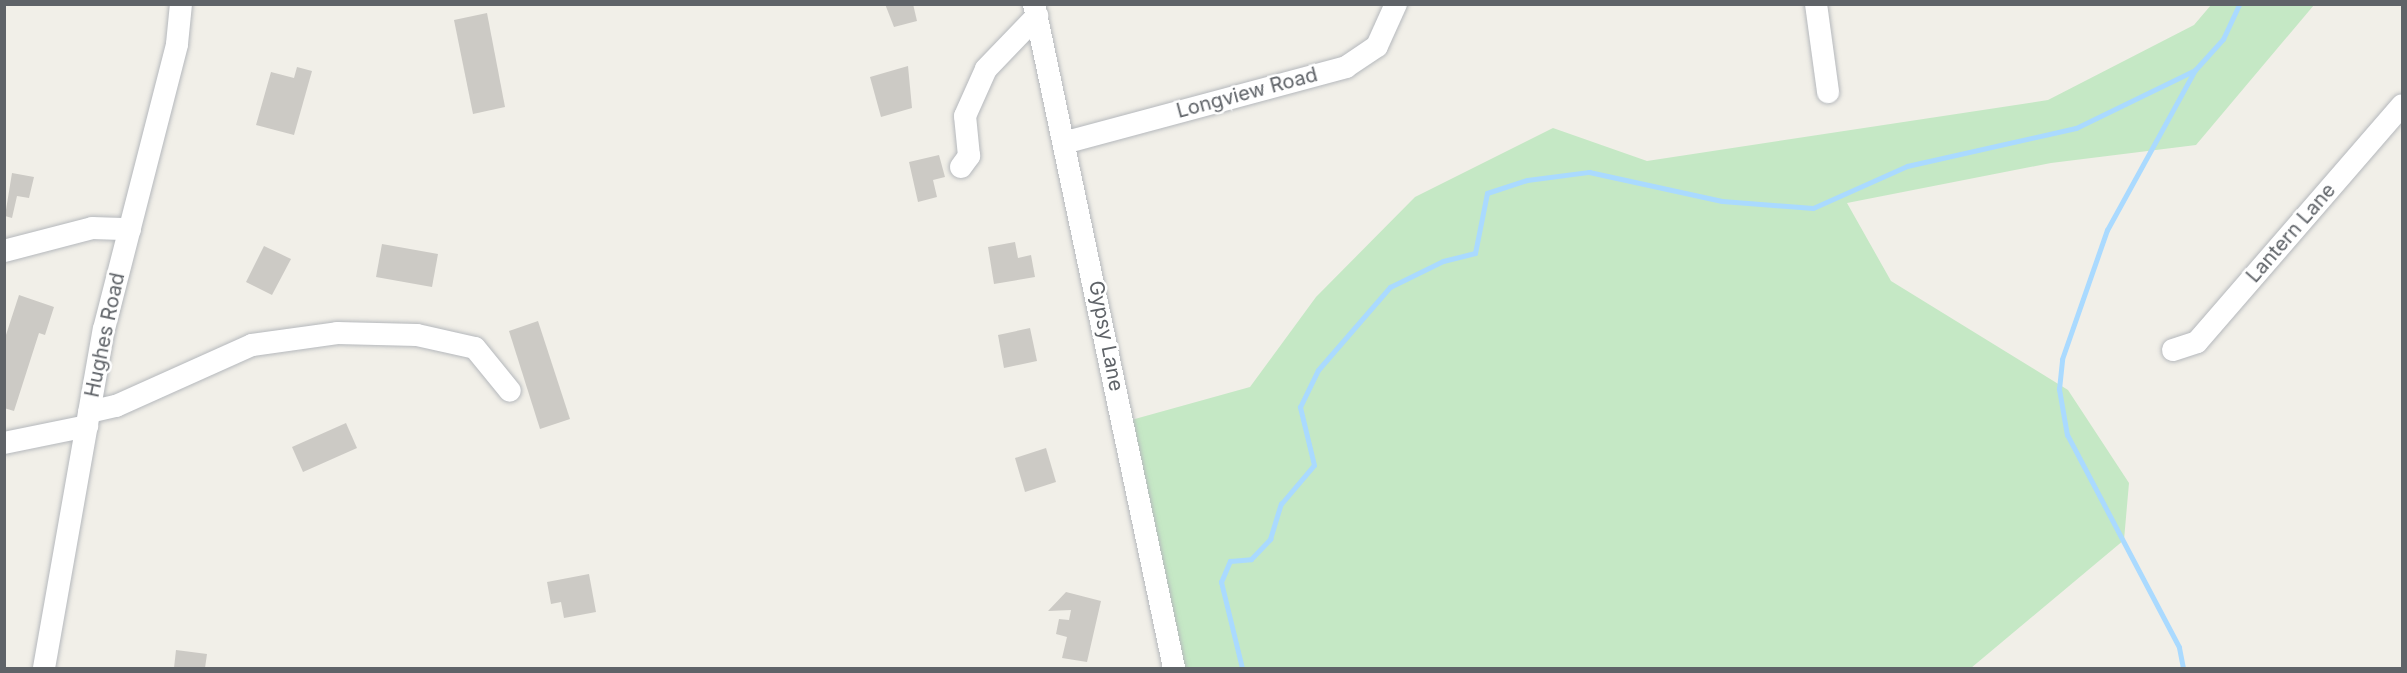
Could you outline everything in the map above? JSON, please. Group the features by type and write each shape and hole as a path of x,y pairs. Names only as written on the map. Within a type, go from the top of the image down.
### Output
{"street":[{"name":"Hughes Road","path":"44,669 88,419 130,228 177,44 181,4"},
{"name":"Longview Road","path":"1067,142 1346,67 1377,46 1396,4"},
{"path":"1816,4 1828,92"},
{"path":"961,167 969,156 965,116 986,69 1036,10"},
{"name":"Gypsy Lane","path":"1036,10 1067,142 1174,669"},
{"name":"Lantern Lane","path":"2173,350 2197,342 2403,105"},
{"path":"4,251 92,228 130,228"},
{"path":"4,443 88,419 252,345 337,333 417,335 475,348 510,392"}],"green space":[{"path":"2211,5 2314,5 2196,145 2051,163 1847,203 1891,281 2068,390 2129,483 2124,540 1971,668 1174,668 1124,422 1250,387 1316,297 1415,197 1553,128 1647,161 2048,100 2194,25"}],"building":[{"path":"885,4 913,4 917,21 894,27"},
{"path":"487,13 505,107 473,114 454,20"},
{"path":"908,66 912,108 881,117 870,77"},
{"path":"297,67 312,71 294,135 256,125 271,72 294,78"},
{"path":"939,155 945,177 933,180 937,197 918,202 909,162"},
{"path":"12,173 34,177 29,198 17,196 12,218 5,216"},
{"path":"1015,242 1018,258 1031,255 1035,277 994,284 988,247"},
{"path":"382,244 438,254 432,287 376,277"},
{"path":"264,246 291,259 272,295 246,282"},
{"path":"19,295 54,307 45,335 39,333 14,411 4,408 4,341"},
{"path":"538,321 570,419 540,429 509,331"},
{"path":"1030,328 1037,361 1004,368 998,335"},
{"path":"346,423 357,448 303,472 292,447"},
{"path":"1046,448 1056,482 1025,492 1015,458"},
{"path":"589,574 596,612 564,618 561,602 551,604 547,582"},
{"path":"1066,592 1101,601 1087,662 1062,658 1067,637 1056,634 1059,619 1069,620 1071,610 1048,611"},
{"path":"176,650 207,654 205,668 174,668"}],"waterway":[{"path":"2183,668 2179,647 2067,435 2059,389 2062,359 2107,230 2195,70 2223,39 2239,4"},
{"path":"1242,668 1221,582 1230,561 1251,559 1270,539 1281,504 1314,465 1300,407 1318,370 1390,287 1443,261 1475,253 1487,193 1527,180 1589,172 1722,201 1813,208 1907,166 2076,128 2195,70"}]}
